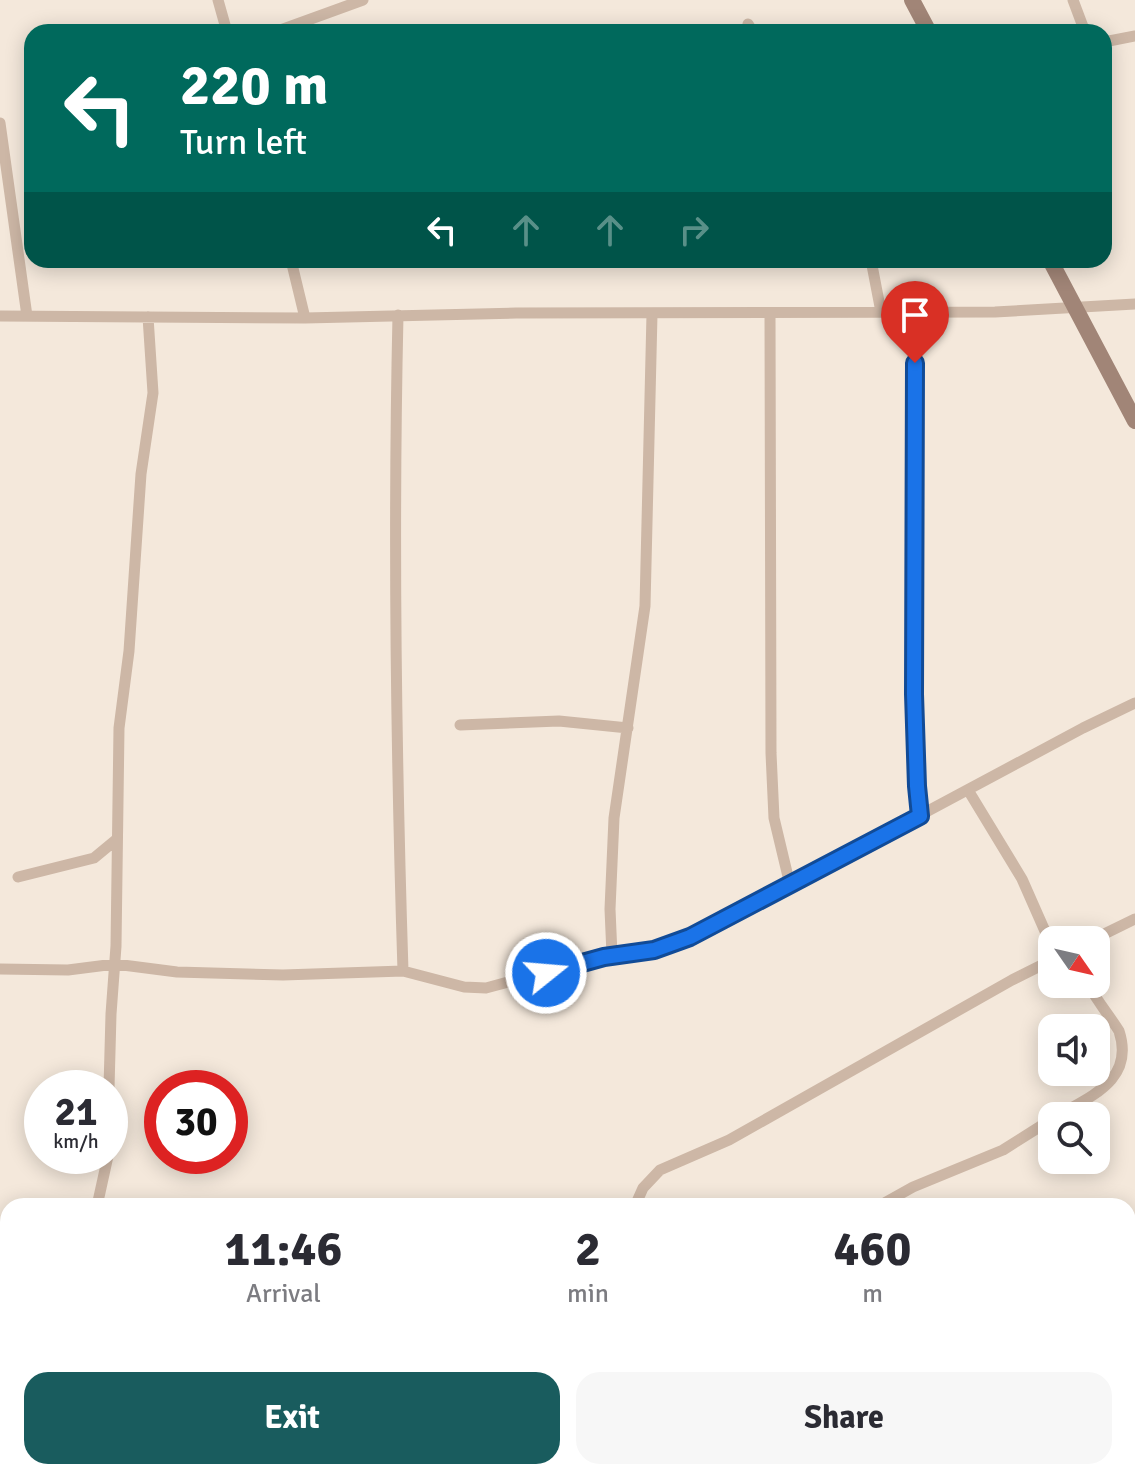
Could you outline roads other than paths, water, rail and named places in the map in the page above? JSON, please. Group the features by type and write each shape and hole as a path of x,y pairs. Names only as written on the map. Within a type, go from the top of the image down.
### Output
{"main road":[{"path":"912,0 925,24"},
{"path":"1054,268 1135,421"}],"street":[{"path":"218,0 225,24"},
{"path":"297,24 363,0"},
{"path":"1073,0 1082,24"},
{"path":"1112,40 1135,36"},
{"path":"0,123 27,316"},
{"path":"293,268 305,318"},
{"path":"873,268 881,312"},
{"path":"0,316 305,318 995,312 1135,304"},
{"path":"914,312 914,694 920,816"},
{"path":"770,313 771,753 774,818 790,885"},
{"path":"612,955 610,909 614,818 645,606 652,314"},
{"path":"398,315 395,470 403,971"},
{"path":"110,1070 119,728 129,651 141,474 153,393 148,317"},
{"path":"0,969 68,970 115,964 192,973 299,975 403,971 464,987 486,988 612,955 654,950 690,937 1135,703"},
{"path":"460,725 559,721 628,728"},
{"path":"968,790 1022,879 1043,926"},
{"path":"18,877 94,858 117,839"},
{"path":"1110,931 1135,919"},
{"path":"639,1198 643,1188 660,1170 729,1140 1038,967"},
{"path":"1082,1102 1111,1086 1125,1073 1129,1062 1126,1044 1097,998"},
{"path":"893,1198 1003,1150 1038,1128"},
{"path":"99,1198 104,1174"}]}
